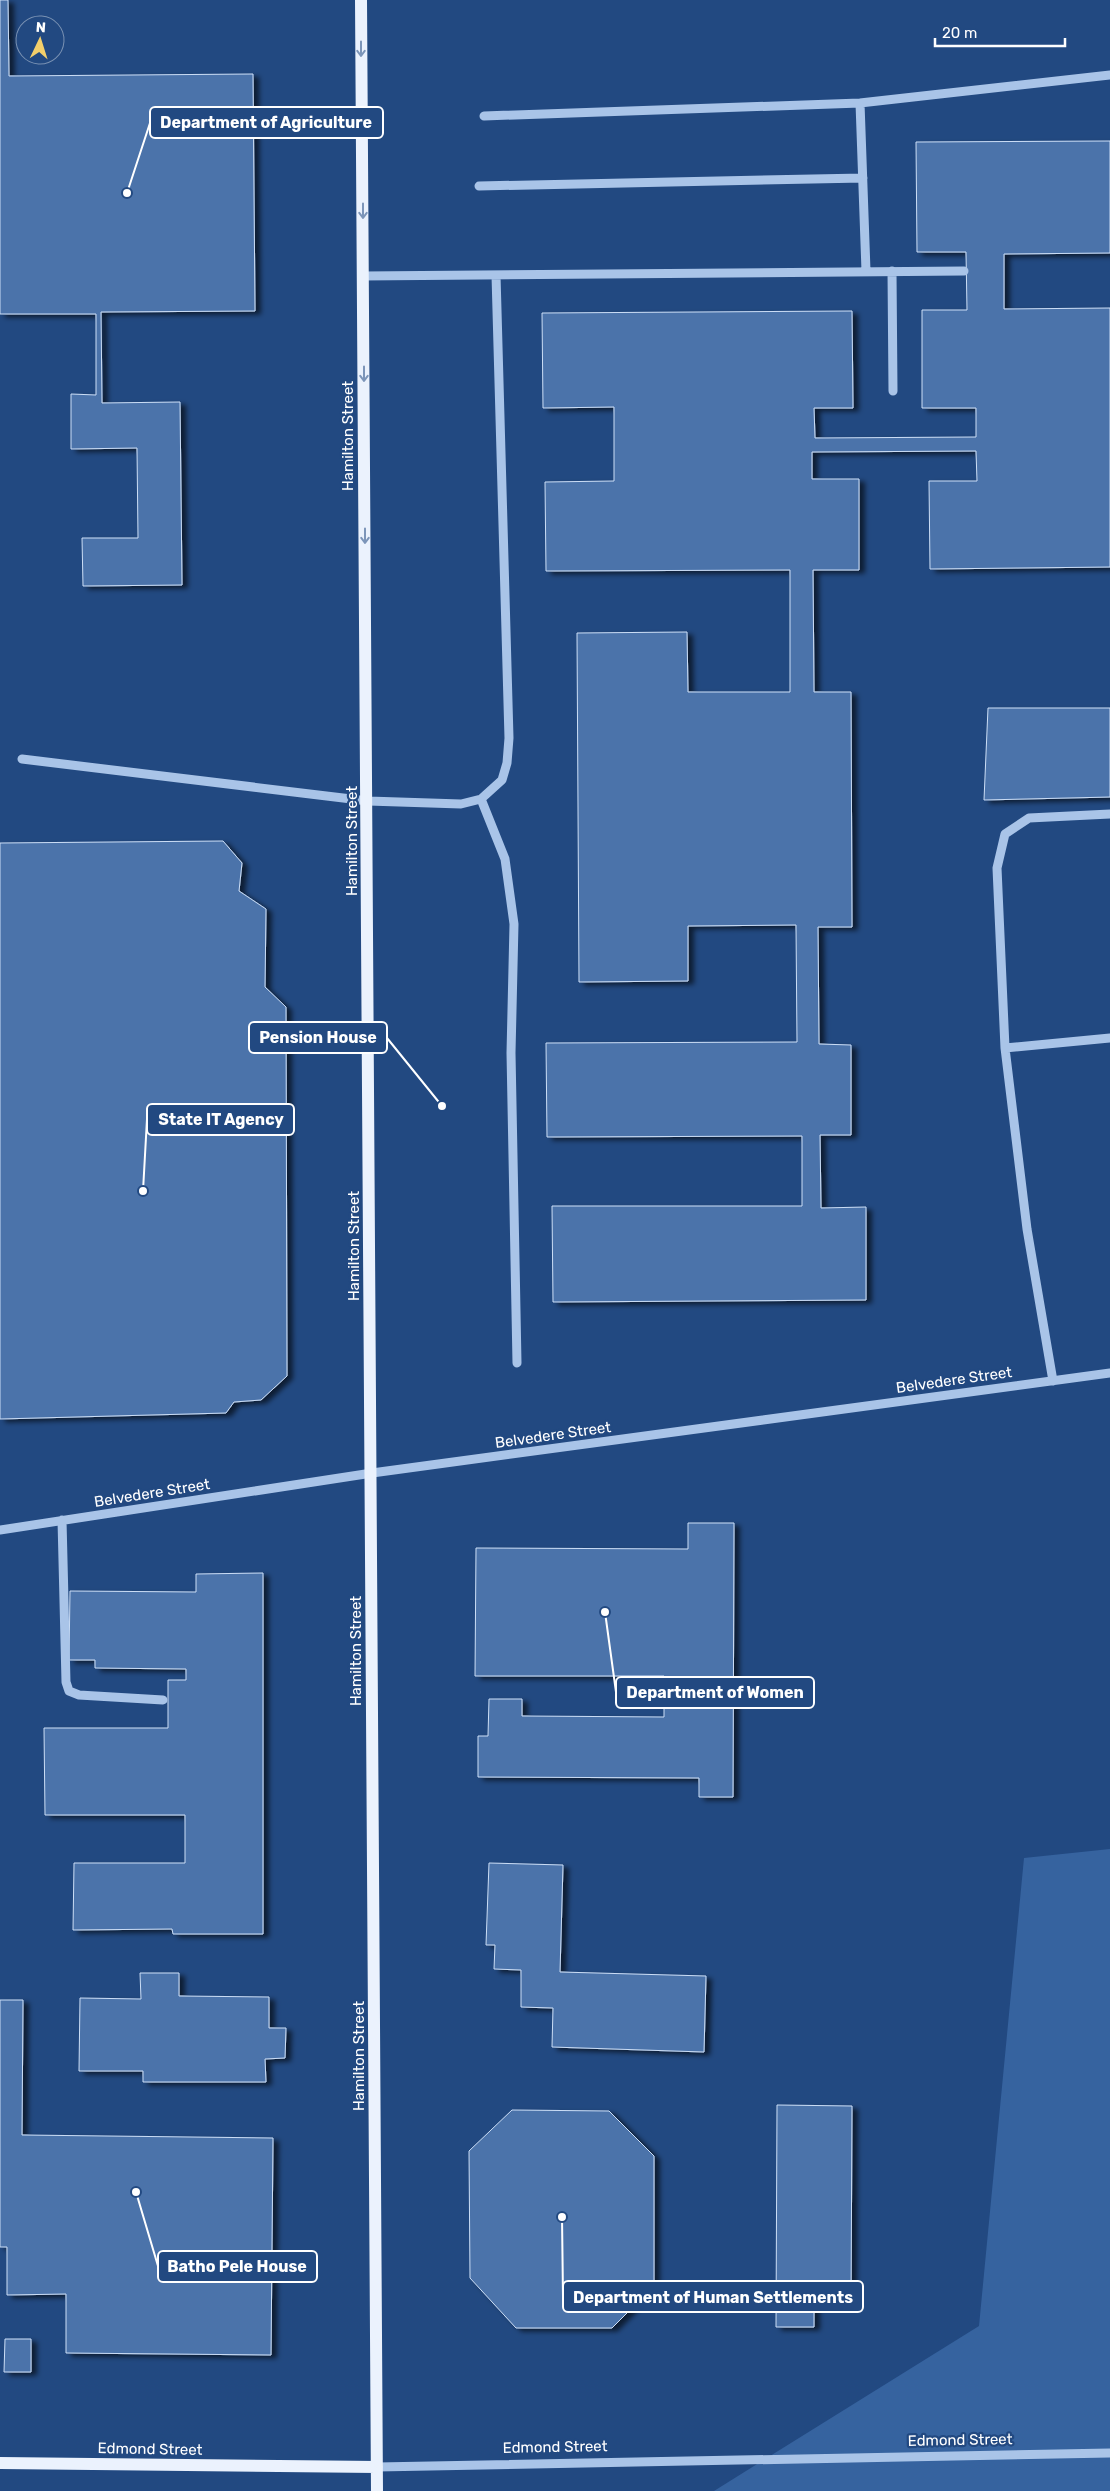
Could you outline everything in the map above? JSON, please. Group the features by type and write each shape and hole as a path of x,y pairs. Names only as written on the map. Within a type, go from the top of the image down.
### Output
{"main road":[{"name":"Hamilton Street","path":"361,0 368,801 377,2491"},
{"name":"Edmond Street","path":"0,2463 377,2467"}],"street":[{"path":"484,116 860,103 1110,75"},
{"path":"860,103 866,271"},
{"path":"479,186 863,178"},
{"path":"363,276 964,270"},
{"path":"892,271 893,391"},
{"path":"22,759 368,801 461,804 482,798 502,780 507,764 509,738 496,275"},
{"path":"482,798 505,859 514,924 511,1053 517,1363"},
{"path":"1053,1381 1027,1229 1005,1048 997,868 1005,834 1030,818 1110,814"},
{"path":"1005,1048 1110,1038"},
{"name":"Belvedere Street","path":"0,1530 372,1473 1110,1373"},
{"path":"62,1520 66,1682 69,1691 79,1695 163,1700"},
{"name":"Edmond Street","path":"377,2467 1110,2453"}],"shaded area":[{"path":"1110,1849 1110,2491 714,2491 979,2326 1024,1858"}],"building":[{"path":"0,0 8,0 9,76 253,74 255,311 101,312 102,403 180,402 182,585 83,586 82,538 138,538 137,448 71,449 71,394 96,395 96,314 0,314"},
{"path":"1110,141 1110,253 1004,254 1004,309 1110,308 1110,567 930,569 929,481 977,481 976,451 812,452 812,479 859,479 859,570 813,570 814,692 851,692 852,927 818,927 819,1044 851,1045 851,1135 820,1135 821,1208 866,1207 866,1300 553,1302 552,1206 802,1206 802,1136 547,1137 546,1043 797,1042 796,925 688,926 688,981 579,982 577,633 687,632 688,692 790,692 790,570 546,571 545,482 614,481 614,407 543,408 542,313 852,311 853,408 814,408 815,438 976,437 976,408 922,408 922,310 967,310 966,252 917,252 916,142"},
{"path":"988,708 1110,708 1110,797 984,800"},
{"path":"223,841 242,863 239,891 266,909 265,987 286,1007 287,1376 261,1400 234,1402 226,1413 0,1419 0,843"},
{"path":"688,1523 734,1523 733,1797 699,1797 699,1778 478,1777 478,1736 488,1736 489,1699 522,1699 522,1716 664,1717 664,1676 475,1676 476,1548 688,1549"},
{"path":"263,1573 263,1934 173,1934 172,1929 73,1930 74,1863 185,1863 185,1815 45,1815 44,1728 168,1728 168,1680 186,1680 186,1669 95,1668 95,1660 69,1660 70,1591 196,1592 196,1574"},
{"path":"489,1863 563,1865 560,1972 706,1976 704,2052 552,2047 553,2008 521,2007 521,1970 494,1969 495,1945 486,1945"},
{"path":"140,1973 179,1973 179,1996 269,1997 269,2028 286,2028 285,2058 265,2059 266,2082 143,2082 143,2071 79,2071 80,1998 141,1999"},
{"path":"0,2000 23,2000 22,2135 273,2138 271,2355 66,2353 66,2294 7,2295 7,2247 0,2247"},
{"path":"777,2105 852,2106 851,2302 814,2301 814,2327 776,2327"},
{"path":"512,2110 609,2111 654,2156 654,2286 612,2328 516,2328 470,2278 469,2151"},
{"path":"5,2339 31,2339 31,2372 4,2372"}],"place":[{"name":"Department of Agriculture","path":"127,193"},
{"name":"Pension House","path":"442,1106"},
{"name":"State IT Agency","path":"143,1191"},
{"name":"Department of Women","path":"605,1612"},
{"name":"Batho Pele House","path":"136,2192"},
{"name":"Department of Human Settlements","path":"562,2217"}]}
